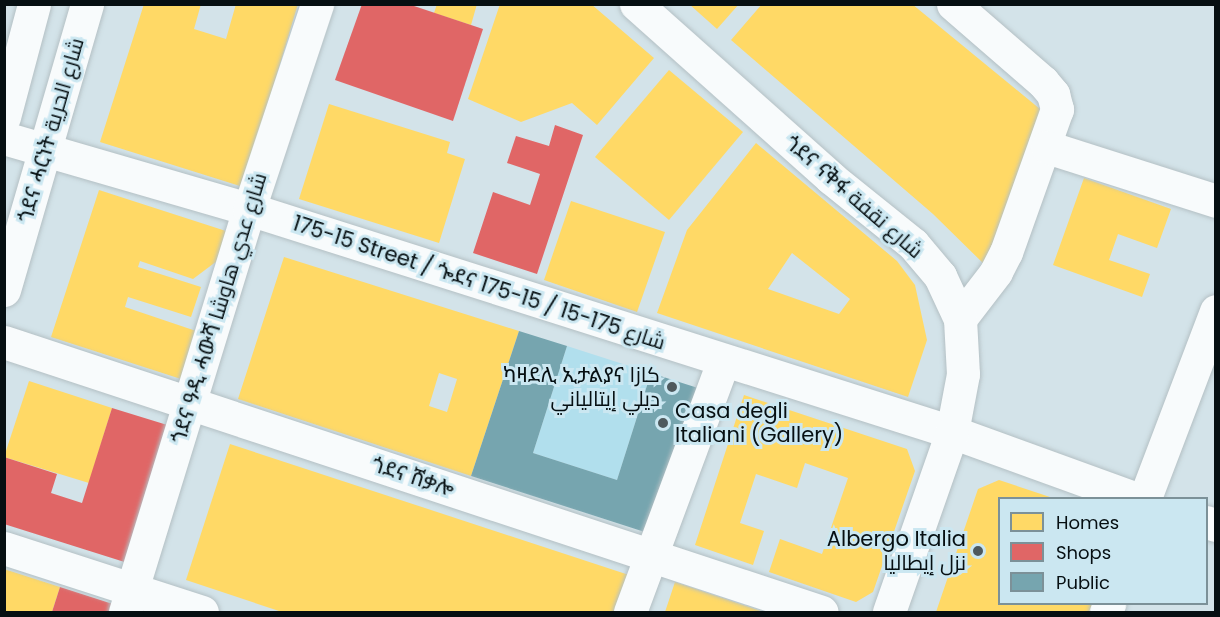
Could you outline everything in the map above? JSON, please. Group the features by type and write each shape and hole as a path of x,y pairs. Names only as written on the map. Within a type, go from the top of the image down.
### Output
{"street":[{"path":"4,117 34,4"},
{"name":"ጎደና ሓርነት شارع الحرية","path":"4,290 87,4"},
{"name":"ጎደና ዓዲ ሓውሻ شارع عدي هاوشا","path":"129,600 249,209 317,4"},
{"name":"ጎደና ናቅፋ شارع نقفة","path":"636,4 831,177 913,244 940,276 960,319 963,374 952,432 889,612"},
{"path":"953,4 1053,94 1058,109 1047,147 996,272 960,319"},
{"name":"175-15 Street / ጐደና 175-15 / شارع 175-15","path":"4,138 249,209 723,362 952,432 1131,497"},
{"path":"1047,147 1215,201"},
{"path":"1145,497 1215,311"},
{"name":"ጎደና ሸቃሎ","path":"4,342 822,612"},
{"path":"630,612 723,362"},
{"path":"4,548 129,600 202,612"}],"shaded area":[{"path":"567,346 651,373 617,480 533,453"}],"building: Homes":[{"path":"144,4 201,4 194,29 226,39 236,4 298,4 243,187 100,142"},
{"path":"437,4 477,4 471,25 434,13"},
{"path":"500,4 591,4 654,58 597,125 572,103 521,122 468,99"},
{"path":"689,4 739,4 717,29"},
{"path":"762,4 912,4 1046,114 987,267 933,214 731,40"},
{"path":"669,70 743,132 669,220 595,157"},
{"path":"329,104 450,142 447,153 465,159 439,243 299,199"},
{"path":"756,143 897,261 915,285 927,340 908,397 657,313 687,230","holes":["792,253 850,299 839,314 768,289"]},
{"path":"1084,178 1171,209 1157,248 1118,234 1109,260 1150,274 1142,297 1053,265"},
{"path":"99,190 229,232 221,258 193,279 140,261 138,267 201,287 191,317 128,297 125,307 199,332 184,380 51,337"},
{"path":"571,201 665,232 637,312 544,280"},
{"path":"284,257 519,331 471,476 238,399","holes":["439,373 457,379 447,412 429,406"]},
{"path":"29,381 112,408 89,483 4,457"},
{"path":"744,395 907,449 915,471 873,592 856,602 769,572 780,539 822,554 848,478 805,463 797,488 756,474 740,523 764,531 753,565 695,545"},
{"path":"230,444 632,576 620,612 282,612 186,580"},
{"name":"Albergo Italia نزل إيطاليا","path":"999,480 1050,497 998,497 998,605 1105,605 1102,612 936,612 978,489"},
{"path":"4,569 60,587 52,612 4,612"},
{"path":"675,582 764,612 665,612"}],"building: Shops":[{"path":"362,4 408,4 483,29 453,121 335,80"},
{"path":"555,125 583,135 537,274 473,253 493,192 530,205 540,174 507,163 516,136 549,146"},
{"path":"112,408 177,428 134,565 4,524 4,457 57,474 51,493 82,503"},
{"path":"60,587 119,606 117,612 52,612"}],"building: Public":[{"name":"Casa degli Italiani (Gallery)","path":"519,331 567,346 533,453 617,480 651,373 701,389 654,535 471,476"}],"place":[{"name":"ካዛደሊ ኢታልያና كازا ديلي إيتالياني","path":"672,387"},
{"name":"Casa degli Italiani (Gallery)","path":"663,423"},
{"name":"Albergo Italia نزل إيطاليا","path":"978,551"}]}
